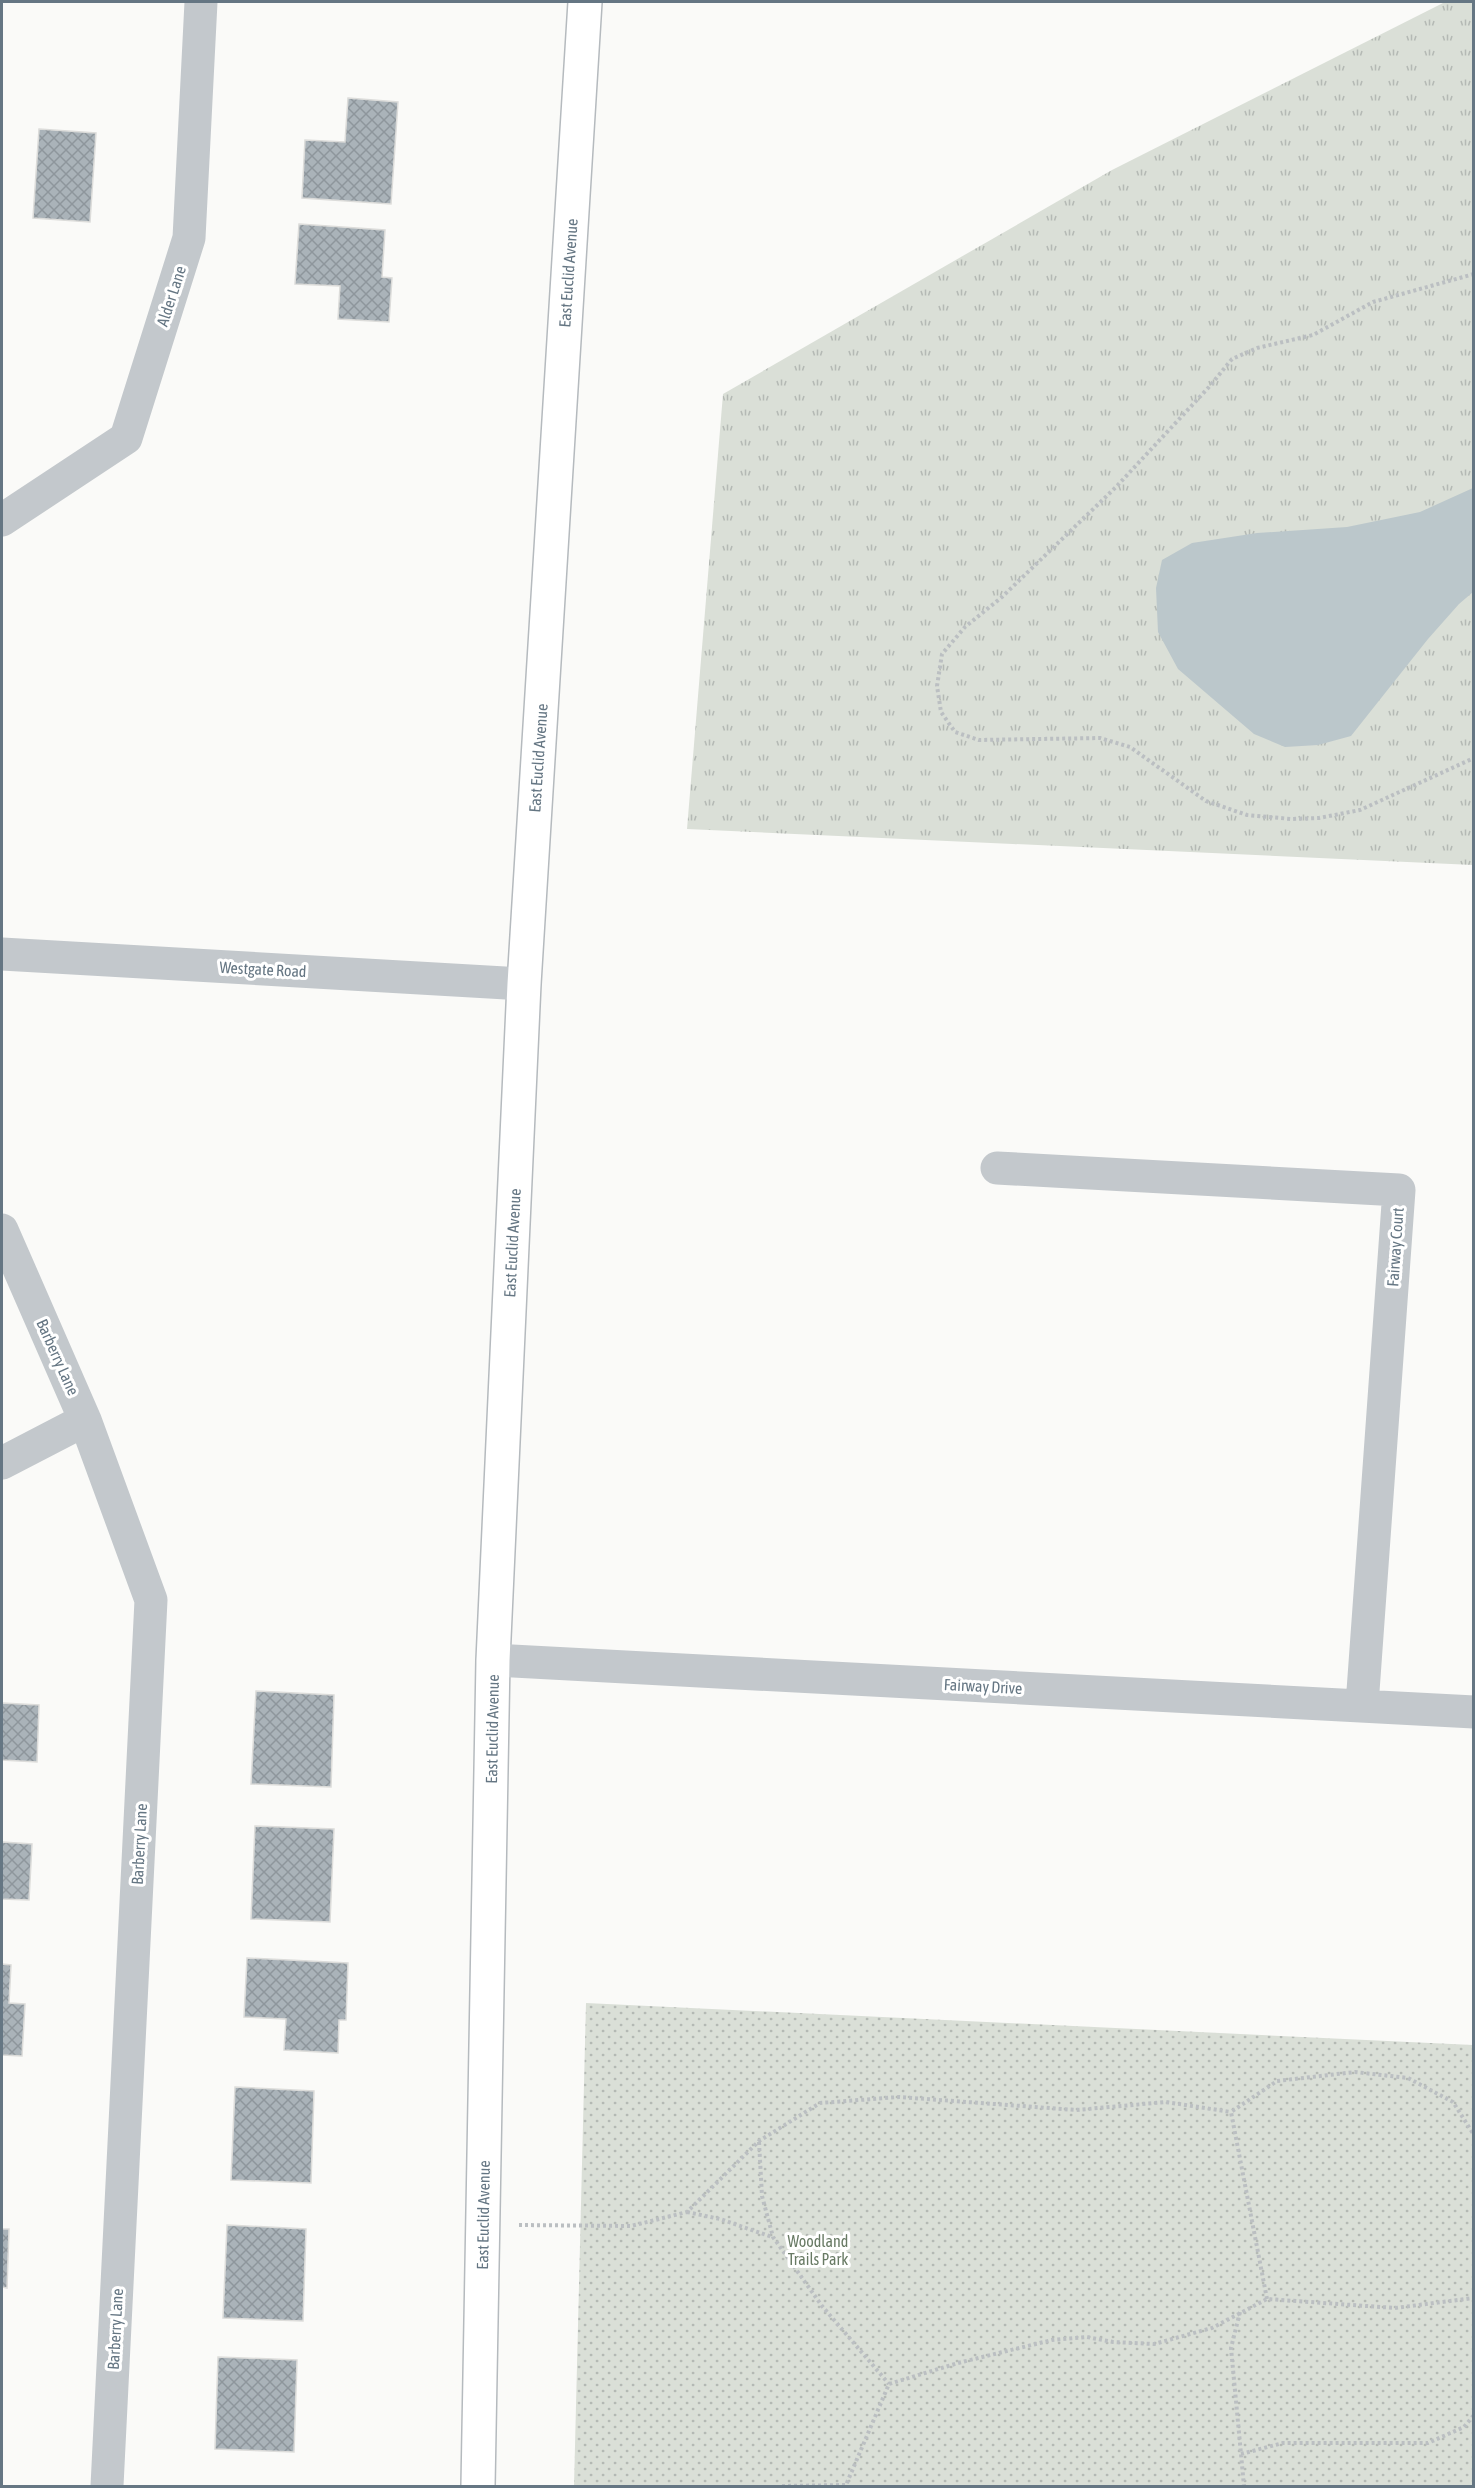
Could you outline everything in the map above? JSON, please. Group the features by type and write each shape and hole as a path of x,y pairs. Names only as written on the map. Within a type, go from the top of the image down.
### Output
{"main road":[{"name":"East Euclid Avenue","path":"478,2487 493,1660 524,984 585,2"}],"street":[{"name":"Alder Lane","path":"2,520 126,438 189,238 201,2"},
{"name":"Westgate Road","path":"2,954 524,984"},
{"name":"Fairway Court","path":"997,1168 1399,1190 1362,1705"},
{"name":"Barberry Lane","path":"2,1230 85,1420 151,1600 107,2487"},
{"path":"2,1463 85,1420"},
{"name":"Fairway Drive","path":"493,1660 1473,1712"}],"path":[{"path":"1473,274 1373,302 1313,336 1257,348 1232,359 1209,387 1116,486 1002,597 965,627 942,654 937,686 941,712 955,732 979,741 1100,738 1130,747 1206,801 1247,815 1310,819 1360,810 1473,758"},
{"path":"687,2212 759,2141 820,2103 899,2097 1076,2110 1166,2102 1232,2112 1277,2081 1355,2072 1408,2078 1453,2102 1473,2135"},
{"path":"1232,2112 1267,2298"},
{"path":"759,2141 762,2196 772,2237 822,2306 889,2384"},
{"path":"511,2225 631,2226 687,2212 720,2219 772,2237"},
{"path":"782,2486 846,2485 889,2384 958,2362 1052,2340 1087,2337 1113,2342 1154,2344 1212,2328 1267,2298 1395,2308 1473,2298"},
{"path":"1240,2312 1231,2348 1244,2487"},
{"path":"1241,2454 1283,2443 1428,2443 1464,2427 1473,2415"}],"green space":[{"path":"1445,2 1473,2 1473,865 687,829 723,394 1112,170"},
{"name":"Woodland Trails Park","path":"586,2003 1473,2045 1473,2486 574,2486"}],"shaded area":[{"path":"1473,488 1473,592 1459,604 1428,639 1351,736 1318,745 1285,747 1254,734 1178,669 1158,632 1156,588 1162,560 1192,543 1257,533 1347,527 1420,512"}],"building":[{"path":"348,98 398,102 391,204 302,198 305,140 345,142"},
{"path":"39,129 96,133 90,222 33,218"},
{"path":"299,224 385,230 382,277 392,278 389,322 338,319 340,286 295,284"},
{"path":"256,1691 334,1695 331,1787 251,1784"},
{"path":"2,1703 39,1705 37,1762 2,1760"},
{"path":"255,1826 334,1829 330,1922 251,1919"},
{"path":"2,1842 32,1844 29,1900 2,1899"},
{"path":"247,1958 348,1963 346,2020 339,2020 338,2053 284,2050 286,2019 244,2017"},
{"path":"2,1964 11,1965 9,2003 25,2004 22,2056 2,2055"},
{"path":"235,2087 314,2091 311,2183 231,2180"},
{"path":"227,2225 306,2229 303,2321 223,2318"},
{"path":"2,2229 9,2229 7,2288 2,2287"},
{"path":"218,2357 297,2360 294,2452 215,2449"}]}
